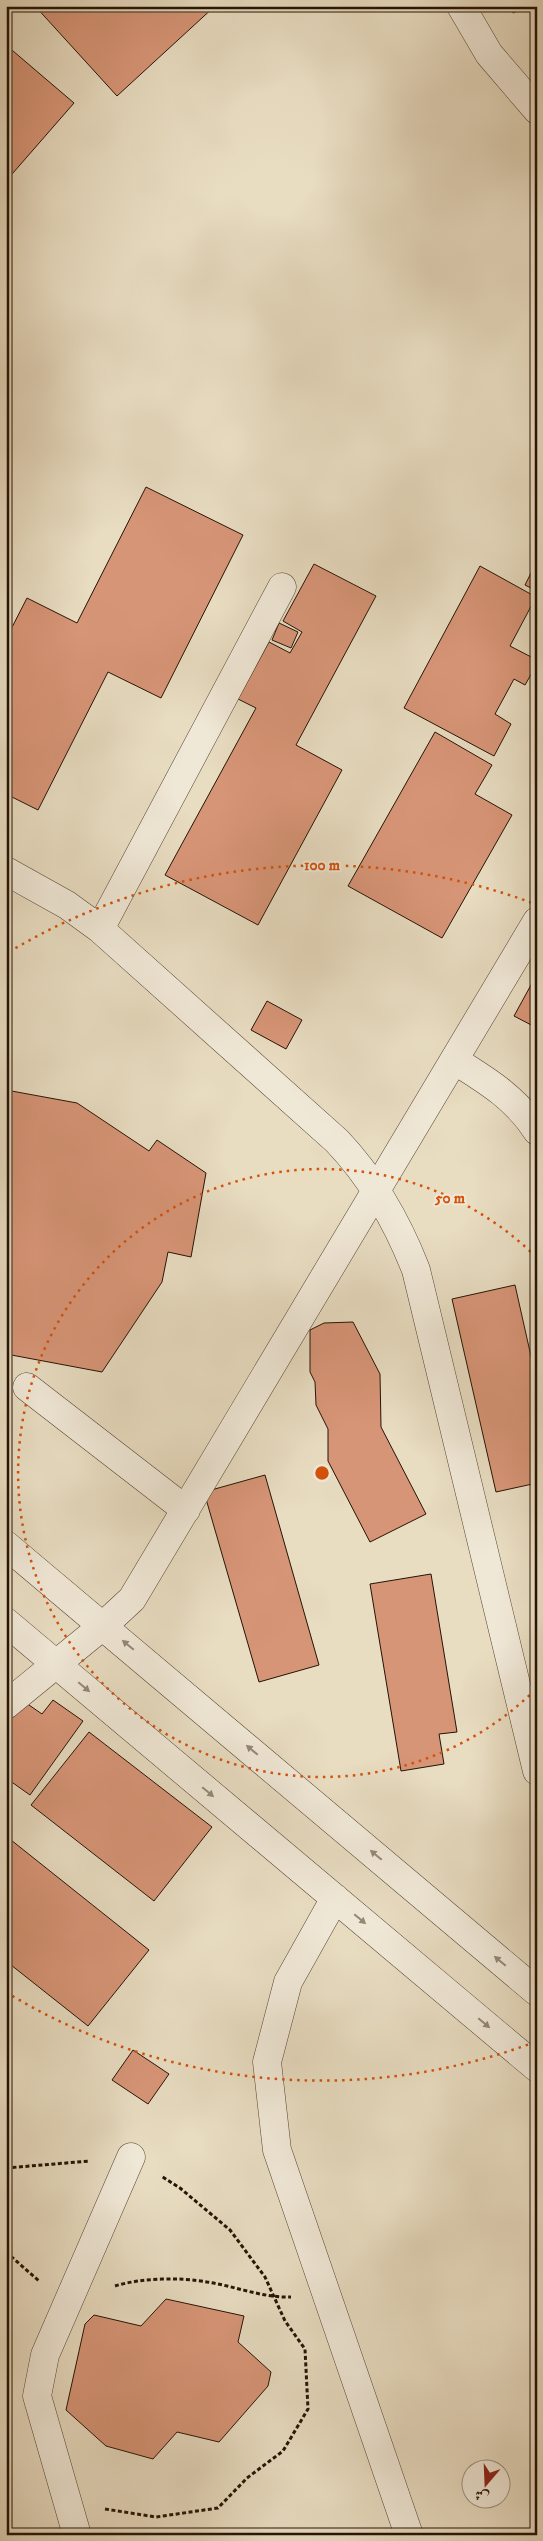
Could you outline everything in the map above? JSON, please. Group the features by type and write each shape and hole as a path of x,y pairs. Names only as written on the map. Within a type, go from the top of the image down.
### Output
{"street":[{"path":"461,6 489,54 537,110"},
{"path":"100,929 282,587"},
{"path":"6,871 67,905 100,929 337,1141 359,1164 378,1190 400,1229 416,1270 537,1771"},
{"path":"6,1705 104,1626 132,1599 537,921"},
{"path":"454,1060 500,1089 516,1104 537,1131"},
{"path":"27,1387 186,1510"},
{"path":"6,1544 537,1992"},
{"path":"6,1622 537,2068"},
{"path":"335,1898 288,1982 267,2062 277,2150 409,2535"},
{"path":"77,2535 37,2396 45,2355 131,2157"}],"path":[{"path":"6,2168 131,2157 180,2188 230,2230 265,2277 285,2321 305,2349 308,2409 283,2451 247,2478 218,2508 156,2516 68,2503"},
{"path":"6,2252 66,2306 117,2285 175,2278 208,2282 275,2298 327,2295"}],"building":[{"path":"35,6 215,6 117,96"},
{"path":"511,6 530,6 513,13"},
{"path":"6,45 74,103 6,181"},
{"path":"146,487 243,535 161,698 108,672 38,810 6,794 6,639 27,598 77,623"},
{"path":"537,561 537,591 525,585"},
{"path":"314,564 376,596 296,745 342,770 258,925 165,875 256,708 238,699 269,642 290,653 302,632 283,621"},
{"path":"480,566 536,597 510,646 537,660 537,664 525,685 514,679 495,714 511,724 494,756 404,708"},
{"path":"279,623 298,632 291,648 272,640"},
{"path":"435,732 492,765 475,794 512,815 442,938 348,886"},
{"path":"537,974 537,1028 514,1016"},
{"path":"267,1001 302,1020 286,1049 251,1030"},
{"path":"6,1090 77,1103 149,1151 157,1140 206,1173 191,1257 168,1252 162,1282 102,1372 6,1354"},
{"path":"515,1285 537,1383 537,1483 496,1492 452,1299"},
{"path":"353,1322 380,1374 381,1427 426,1514 370,1542 328,1461 328,1429 316,1405 315,1382 310,1372 310,1330 324,1323"},
{"path":"265,1475 319,1665 259,1682 204,1492"},
{"path":"431,1574 457,1732 439,1734 444,1764 401,1771 370,1584"},
{"path":"16,1696 42,1714 53,1700 83,1721 30,1795 6,1778 6,1709"},
{"path":"89,1732 212,1827 154,1901 31,1805"},
{"path":"6,1836 149,1950 88,2026 6,1961"},
{"path":"133,2050 169,2074 148,2104 112,2080"},
{"path":"166,2299 244,2316 238,2342 271,2372 268,2386 219,2442 177,2432 153,2459 106,2446 66,2410 85,2324 94,2315 141,2326"}]}
